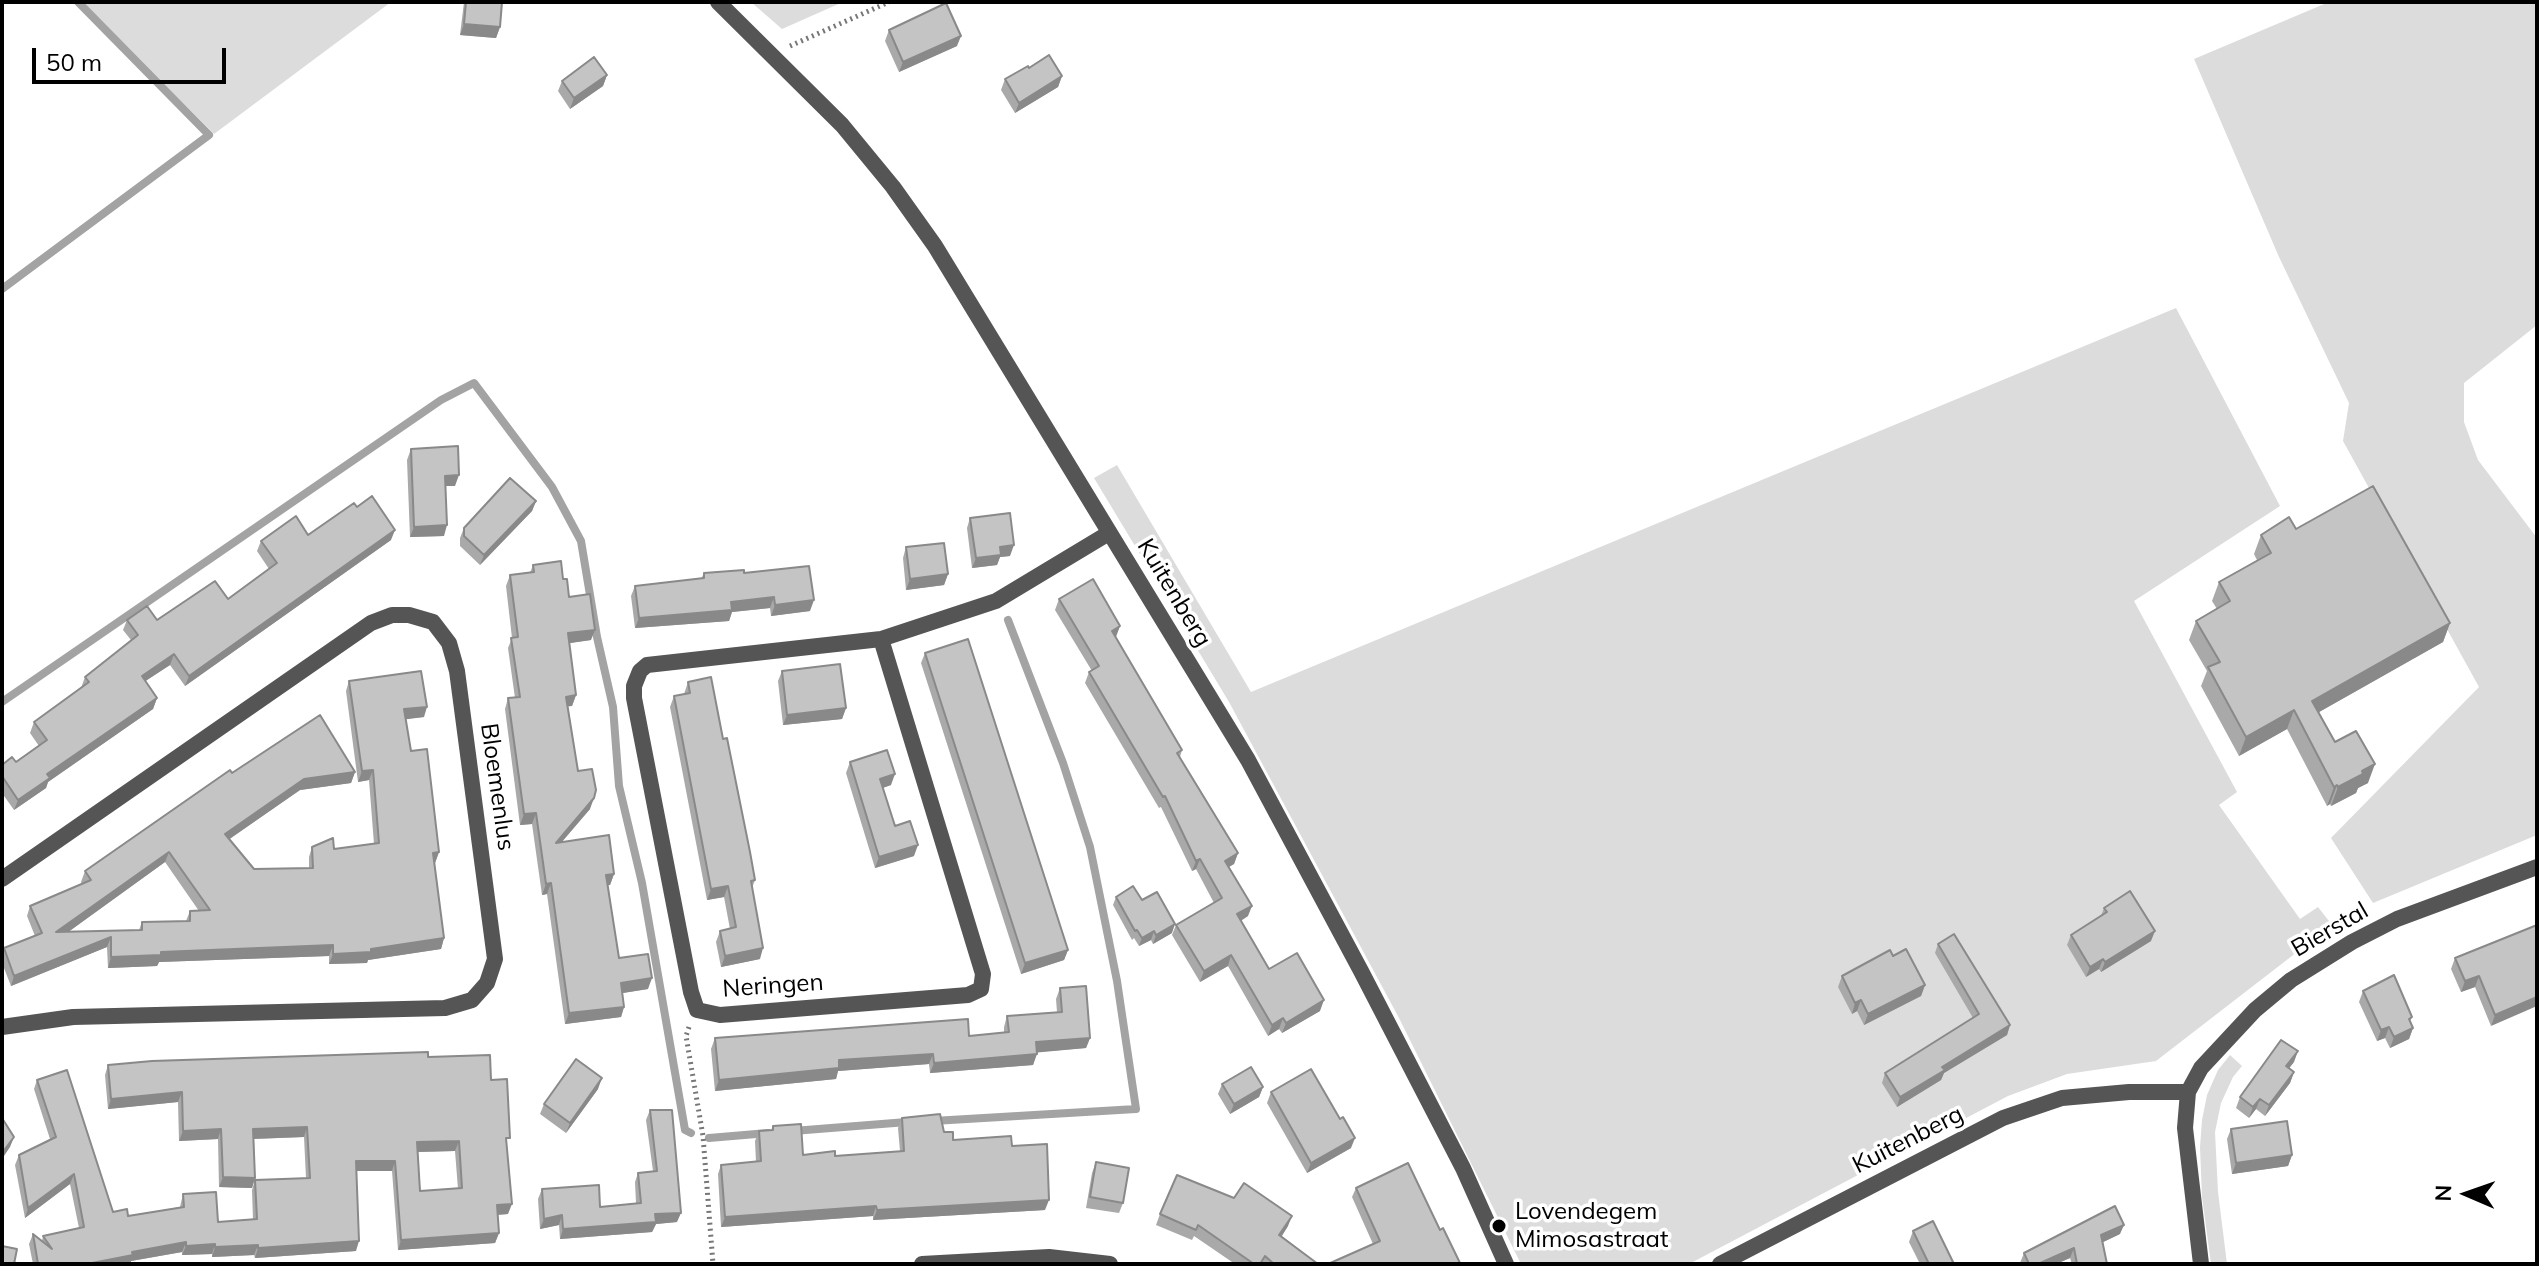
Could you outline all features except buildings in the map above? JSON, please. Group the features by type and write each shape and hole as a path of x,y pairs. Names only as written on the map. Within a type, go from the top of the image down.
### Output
{"street":[{"name":"Kuitenberg","path":"718,2 842,125 910,210 981,319 1255,773 1463,1168 1506,1264"},
{"name":"Neringen","path":"881,639 983,974 981,989 968,995 720,1015 697,1010 634,698 636,678 647,665 881,639 996,601 1109,533"},
{"name":"Bloemenlus","path":"2,879 371,623 392,615 409,615 433,622 449,643 457,671 495,959 487,983 472,1000 445,1008 73,1017 2,1027"},
{"name":"Bierstal","path":"2188,1092 2201,1068 2255,1010 2291,980 2352,942 2397,919 2537,867"},
{"name":"Kuitenberg","path":"1720,1264 2003,1118 2062,1098 2129,1092 2188,1092"},
{"path":"2188,1092 2185,1128 2201,1264"},
{"path":"922,1264 1049,1257 1110,1264"}],"path":[{"path":"771,54 889,2"},
{"path":"697,1010 686,1036 703,1136 713,1264"}],"shaded area":[{"path":"83,2 391,2 214,134"},
{"path":"751,2 843,2 782,29"},
{"path":"2329,2 2537,2 2537,325 2464,383 2464,422 2478,460 2537,538 2537,835 2373,903 2331,838 2479,687 2343,441 2349,403 2279,257 2194,59"},
{"path":"2176,308 2280,506 2134,601 2237,792 2219,805 2300,919 2318,907 2332,925 2156,1061 2067,1074 2008,1096 1689,1264 1521,1264 1399,1018 1229,702 1094,478 1117,465 1251,692"},
{"path":"2230,1055 2242,1066 2221,1103 2215,1132 2218,1192 2227,1264 2211,1264 2202,1197 2202,1120 2207,1095 2218,1070"}],"waterway":[{"path":"2,289 209,135 78,2"},
{"path":"2,702 441,400 474,383 552,487 581,541 597,637 613,707 619,786 642,883 685,1130 691,1133"},
{"path":"933,1121 1136,1109 1117,981 1090,847 1063,763 1008,620"},
{"path":"793,1131 907,1122"},
{"path":"709,1138 768,1133"}],"place":[{"name":"Lovendegem Mimosastraat","path":"1499,1226"}]}
